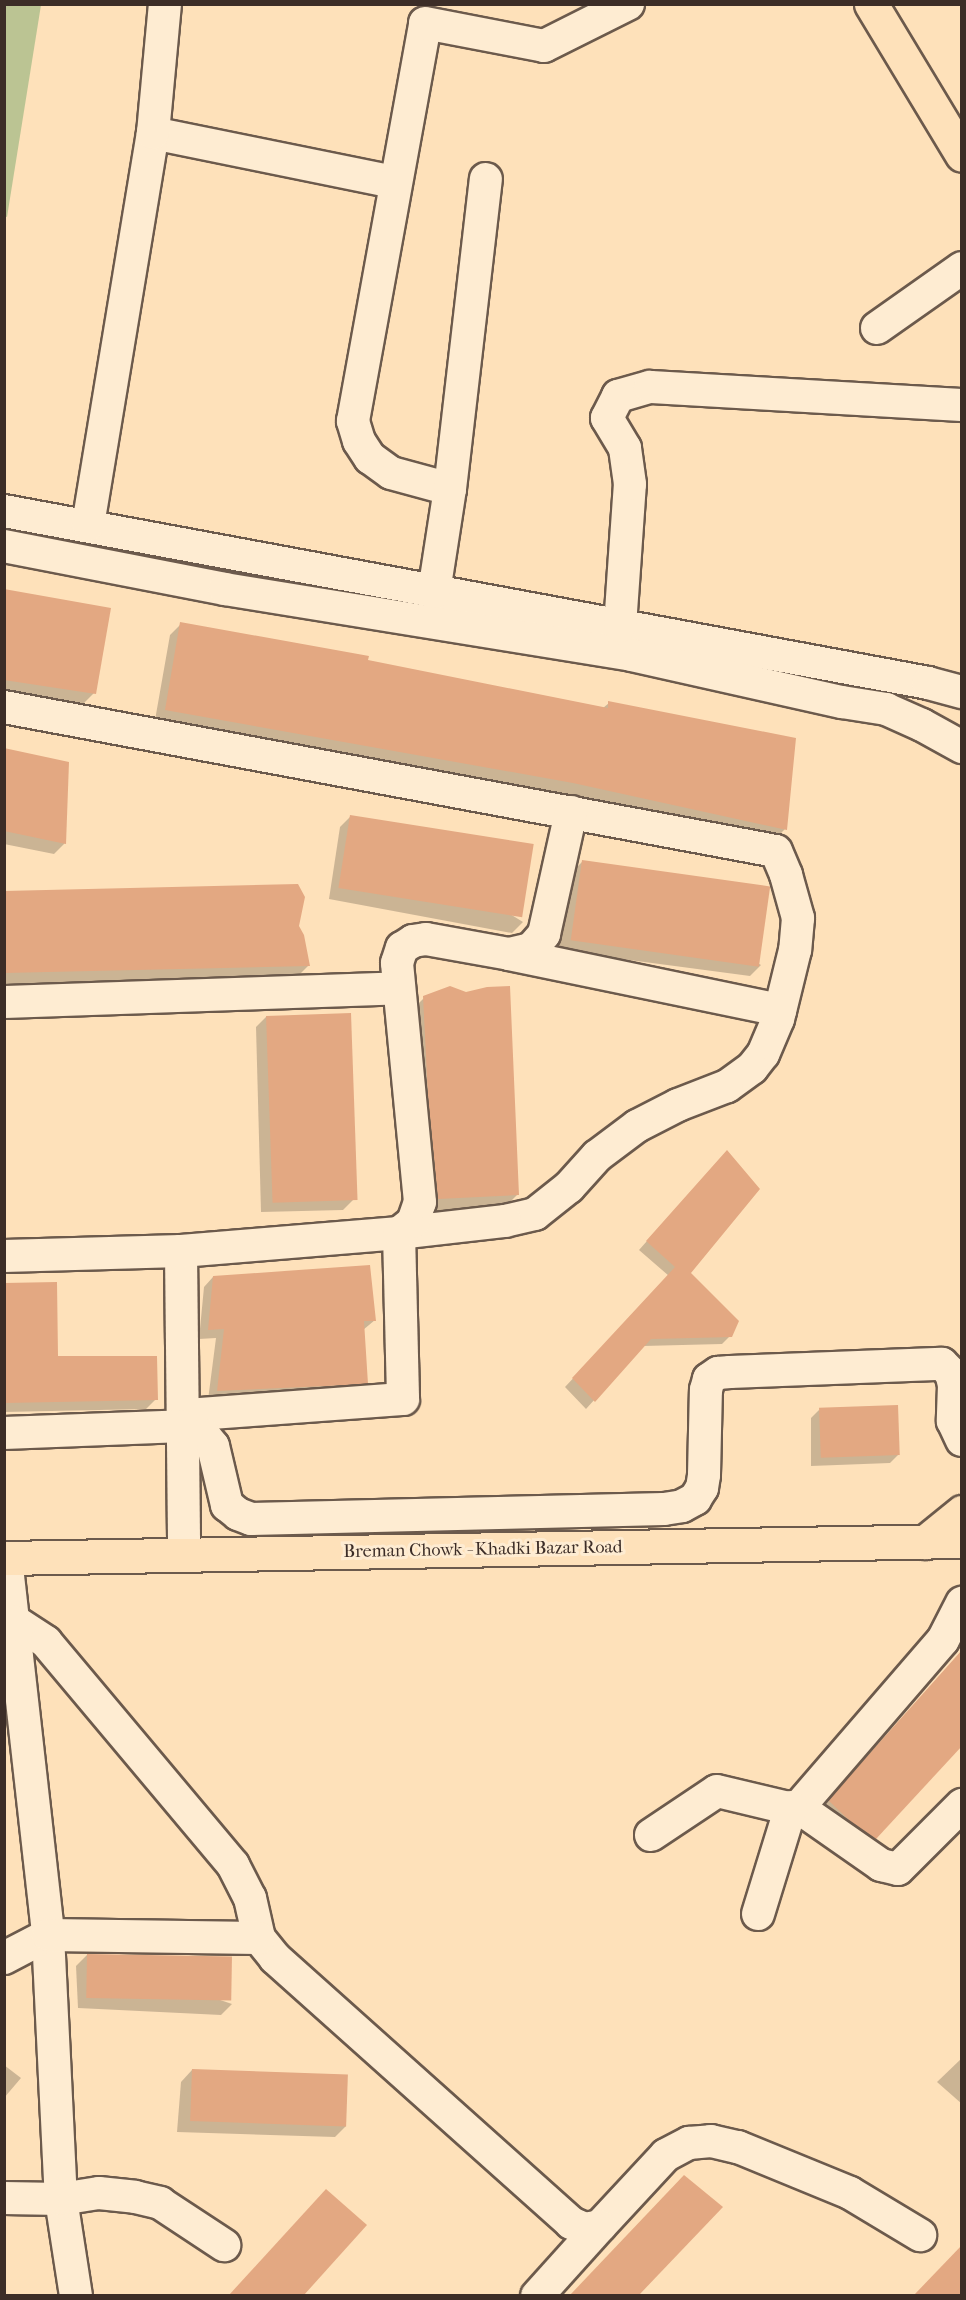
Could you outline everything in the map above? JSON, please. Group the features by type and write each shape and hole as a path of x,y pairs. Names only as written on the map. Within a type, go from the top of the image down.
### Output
{"main road":[{"path":"871,4 952,121 962,155"},
{"path":"925,1542 962,1512"},
{"name":"Breman Chowk - Khadki Bazar Road","path":"5,1558 962,1541"}],"street":[{"path":"88,525 153,133 165,4"},
{"path":"450,489 391,473 370,458 359,441 353,421 394,182 425,22 544,46 628,4"},
{"path":"153,133 394,182"},
{"path":"434,592 450,489 486,178"},
{"path":"877,328 962,268"},
{"path":"620,626 630,484 625,448 607,418 618,396 650,387 962,405"},
{"path":"4,511 928,683 962,692"},
{"path":"4,546 225,589 631,655 886,710 922,724 962,747"},
{"path":"4,707 776,851 786,875 798,918 795,950 780,1010 764,1054 752,1068 727,1086 678,1105 637,1126 597,1156 569,1187 535,1214 505,1221 399,1233 181,1251 4,1256"},
{"path":"509,954 531,949 544,934 571,812"},
{"path":"399,1233 412,1222 420,1202 397,963 402,948 412,941 426,939 509,954 780,1010"},
{"path":"4,1002 399,987"},
{"path":"4,1433 183,1420 403,1399 399,1233"},
{"path":"181,1251 184,1555"},
{"path":"183,1420 213,1446 227,1504 238,1514 251,1519 664,1509 682,1506 694,1499 702,1488 706,1390 709,1379 718,1373 942,1364 951,1373 954,1385 953,1421 962,1440"},
{"path":"5,1558 48,1935 61,2199 76,2295"},
{"path":"758,1914 794,1808 943,1640 962,1603"},
{"path":"14,1622 46,1642 233,1865 250,1898 259,1938 275,1958 571,2223 585,2229 600,2226"},
{"path":"21,1692 31,1683 42,1680 56,1677 75,1678"},
{"path":"651,1835 717,1791 794,1808 881,1865 898,1869 962,1805"},
{"path":"4,1958 48,1935 259,1938"},
{"path":"537,2295 666,2155 689,2143 711,2141 738,2147 850,2193 920,2235"},
{"path":"4,2198 61,2199 99,2193 135,2197 160,2203 224,2245"}],"green space":[{"path":"5,4 41,5 7,217 4,216"}],"building":[{"path":"4,589 111,608 96,694 4,680"},
{"path":"180,622 369,656 368,660 608,708 608,701 796,738 787,830 573,783 165,710"},
{"path":"4,748 69,762 66,844 4,831"},
{"path":"350,815 534,844 522,917 338,888"},
{"path":"582,860 770,886 759,967 571,940"},
{"path":"298,884 305,897 299,926 304,935 310,966 4,973 4,891"},
{"path":"450,986 466,992 487,987 510,986 519,1195 438,1199 428,1096 423,996"},
{"path":"351,1013 358,1200 273,1203 266,1016"},
{"path":"727,1150 760,1189 691,1273 739,1321 732,1337 651,1339 595,1402 572,1378 675,1267 646,1241"},
{"path":"370,1265 376,1321 364,1321 368,1384 217,1391 224,1329 208,1330 213,1276"},
{"path":"57,1282 58,1356 157,1356 158,1400 4,1403 4,1283"},
{"path":"898,1405 900,1455 821,1458 819,1408"},
{"path":"962,1650 962,1746 876,1839 851,1822 828,1800"},
{"path":"87,1954 232,1957 231,2001 86,1998"},
{"path":"192,2069 348,2074 346,2126 190,2121"},
{"path":"684,2175 723,2207 639,2295 570,2295"},
{"path":"326,2189 367,2225 304,2295 229,2295"},
{"path":"962,2245 962,2295 914,2295"}]}
